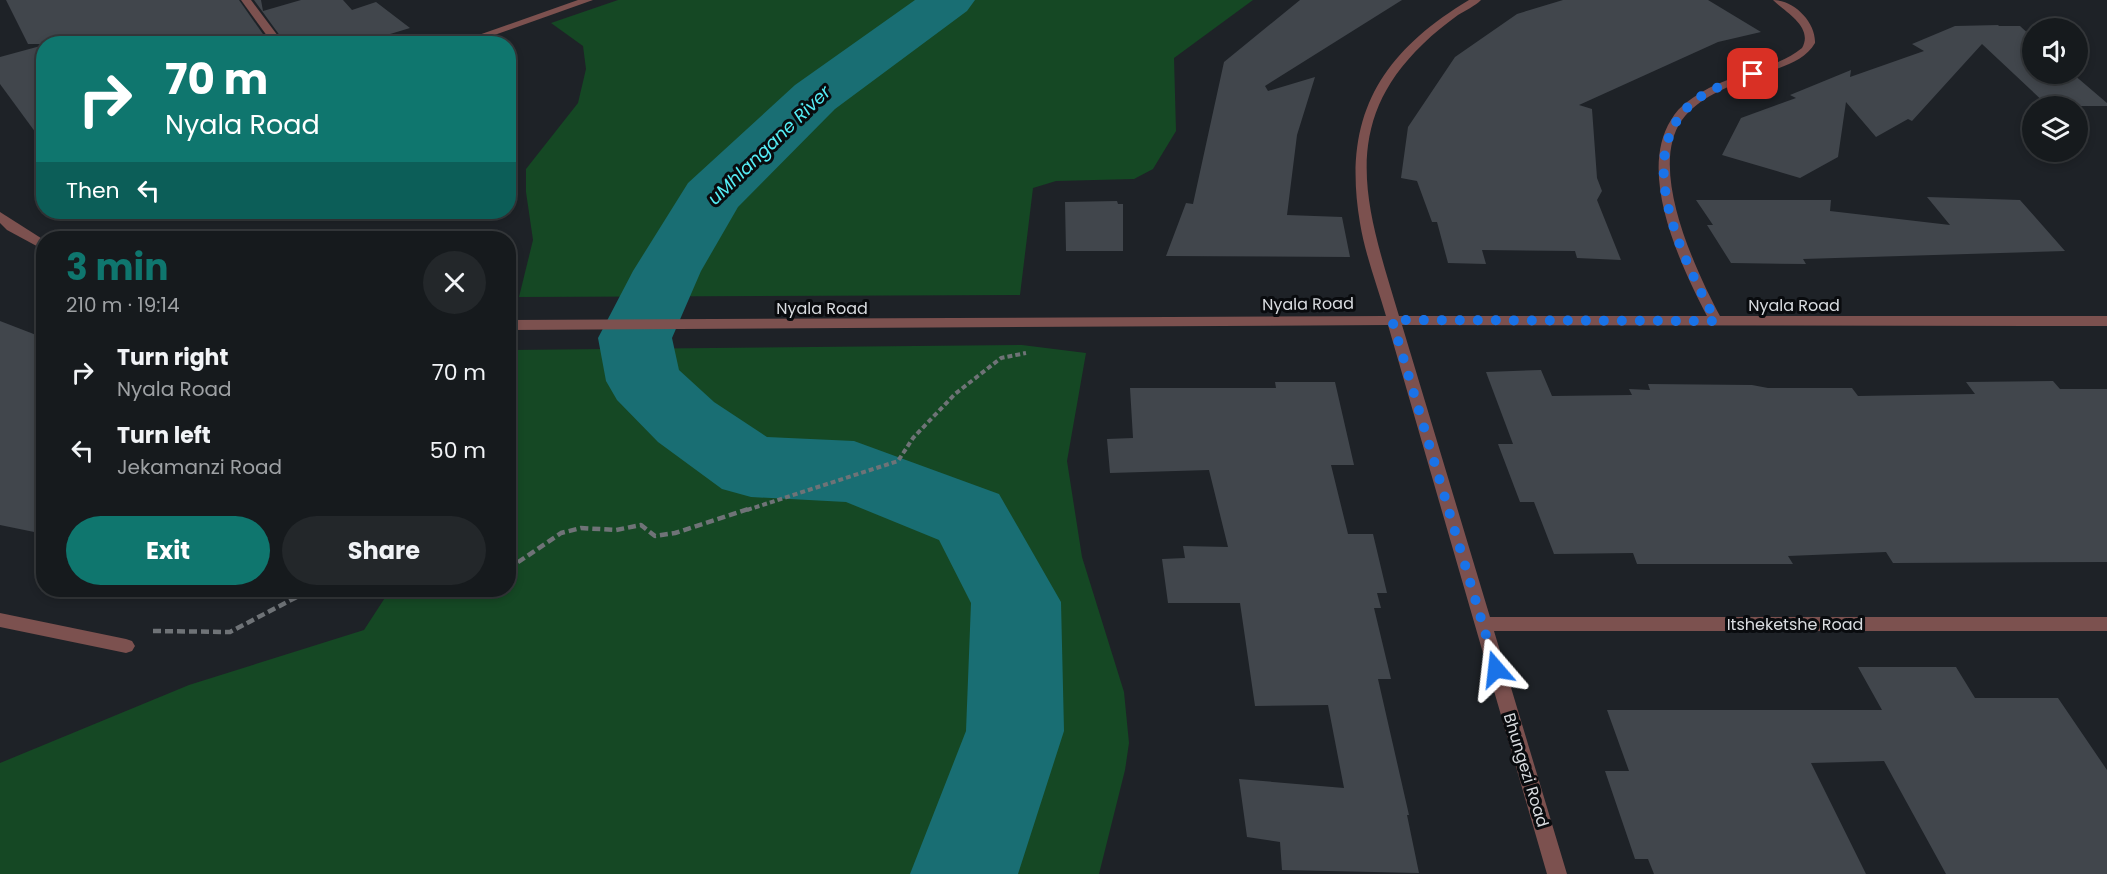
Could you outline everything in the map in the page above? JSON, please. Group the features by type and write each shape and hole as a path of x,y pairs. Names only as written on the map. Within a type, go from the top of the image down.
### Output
{"street":[{"path":"246,0 273,36"},
{"path":"482,36 588,0"},
{"name":"Bhungezi Road","path":"1476,0 1453,14 1405,55 1385,83 1371,108 1362,141 1361,172 1366,225 1392,320 1557,874"},
{"path":"1716,321 1687,266 1673,229 1666,197 1666,151 1670,132 1692,102 1806,50 1811,42 1809,32 1801,19 1778,0"},
{"path":"0,216 11,227 36,241"},
{"name":"Nyala Road","path":"516,325 1015,324 1392,320 2107,321"},
{"path":"0,620 126,645"},
{"name":"Itsheketshe Road","path":"1482,624 2107,624"}],"path":[{"path":"516,564 561,533 581,528 616,530 641,525 655,536 675,533 898,460 913,438 955,394 1001,358 1033,352"},
{"path":"152,631 230,632 297,597"}],"green space":[{"path":"618,0 1253,0 1174,58 1176,131 1153,169 1134,179 1056,181 1033,188 1020,295 519,297 533,240 526,192 526,169 578,103 586,69 583,46 551,23"},
{"path":"1022,345 1086,353 1067,461 1082,557 1124,692 1129,743 1125,770 1099,874 0,874 0,763 189,685 364,630 385,597 516,597 516,350"}],"building":[{"path":"6,0 239,0 264,36 36,36 36,44 28,44"},
{"path":"254,0 261,0 263,11 301,0 343,0 352,10 376,2 410,28 384,36 280,36"},
{"path":"1300,0 1402,0 1265,86 1268,91 1315,77 1297,135 1287,215 1342,217 1350,257 1166,256 1186,203 1193,204 1224,62"},
{"path":"1563,0 1708,0 1761,32 1718,42 1579,105 1592,109 1597,178 1602,191 1597,200 1621,260 1577,258 1575,251 1482,250 1486,264 1448,263 1437,222 1432,222 1417,181 1401,178 1408,127 1455,57 1517,14"},
{"path":"1955,26 2020,26 2022,28 2022,82 1982,44 1912,121 1908,119 1876,137 1846,102 1838,157 1800,178 1722,155 1741,118 1796,98 1790,95 1851,70 1850,77 1924,51 1912,44"},
{"path":"36,47 36,133 0,84 0,57"},
{"path":"2025,84 2085,84 2107,103 2107,106 2088,106 2088,96 2037,96"},
{"path":"1927,197 2020,200 2065,251 1803,259 1806,264 1731,263 1707,225 1713,225 1696,200 1831,200 1830,211 1950,225"},
{"path":"1117,201 1118,204 1123,204 1123,251 1066,251 1065,202"},
{"path":"0,321 36,335 36,532 0,525"},
{"path":"1541,370 1552,396 1632,395 1629,389 1650,390 1648,384 1852,388 1858,396 1975,394 1966,382 2053,381 2060,389 2107,389 2107,562 1893,563 1886,552 1788,556 1793,564 1637,564 1633,553 1554,554 1534,502 1520,502 1498,444 1513,444 1486,372"},
{"path":"1275,382 1335,382 1354,465 1331,465 1348,534 1373,534 1387,593 1377,593 1381,608 1374,608 1391,679 1378,679 1409,815 1407,815 1419,873 1282,870 1280,842 1247,837 1239,779 1344,788 1328,705 1255,706 1240,603 1168,603 1162,559 1185,558 1183,546 1228,547 1209,470 1110,473 1107,439 1133,438 1130,388 1276,388"},
{"path":"1858,667 1956,667 1975,698 2058,698 2107,770 2107,874 1946,874 1884,761 1811,763 1866,874 1654,874 1648,859 1635,859 1605,771 1629,771 1607,710 1882,710"}],"waterway":[{"name":"uMhlangane River","path":"949,0 815,97 711,197 667,271 635,338 644,381 686,422 751,467 854,472 969,517 1016,602 1015,731 964,874"}],"route":[{"path":"1496,669 1392,320 1716,321 1687,266 1673,229 1666,197 1666,151 1670,132 1692,102 1753,74"}]}
